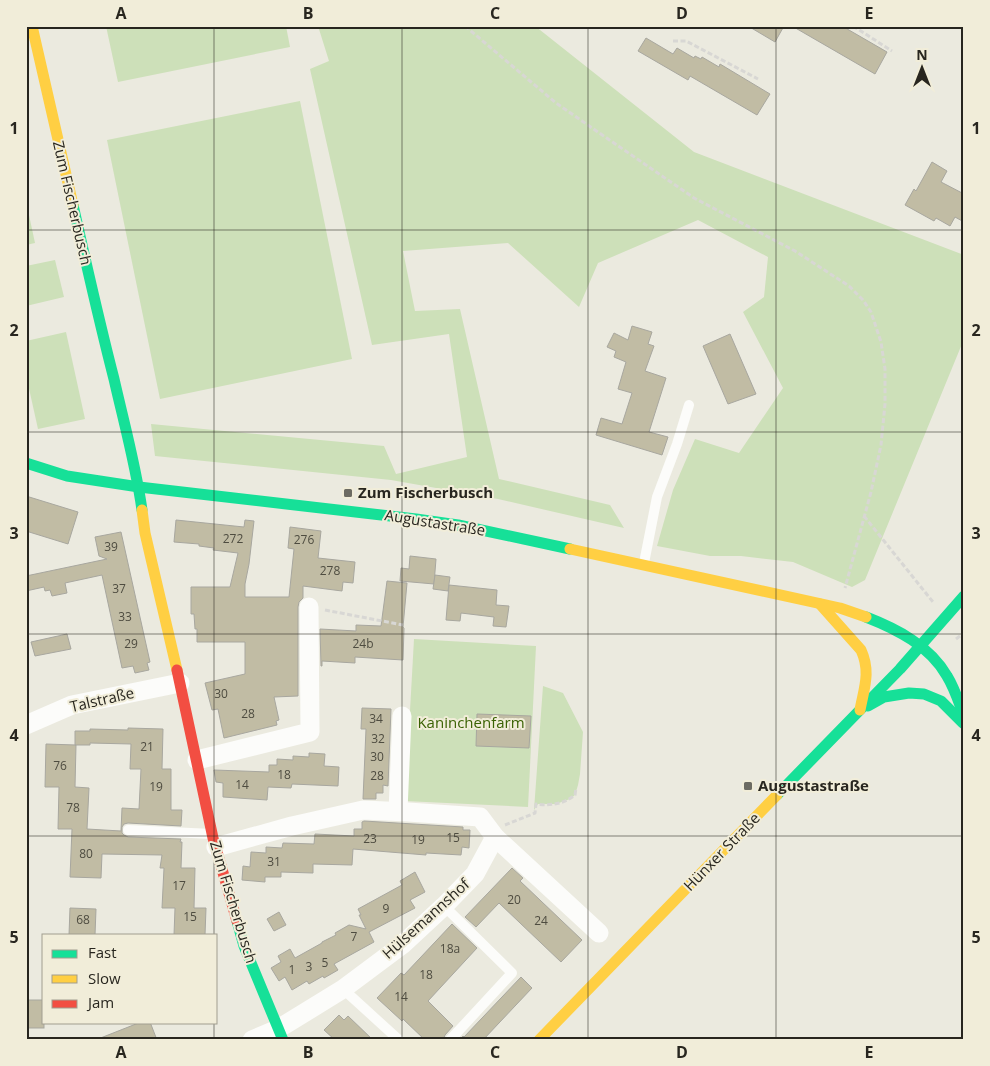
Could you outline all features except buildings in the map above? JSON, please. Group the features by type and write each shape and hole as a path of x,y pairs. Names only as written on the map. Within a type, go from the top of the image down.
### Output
{"main road":[{"name":"Zum Fischerbusch","path":"32,26 91,286 132,455 139,487 145,533 214,841 244,946 281,1034"},
{"name":"Augustastraße","path":"26,463 67,476 139,487 424,520 458,526 644,564 840,608 868,618 902,634 935,658 947,674 964,716"},
{"name":"Hünxer Straße","path":"539,1040 860,710 921,646 964,596"},
{"path":"820,604 861,650 865,659 866,671 860,710"},
{"path":"860,710 884,697 909,693 924,694 942,701 964,723"}],"street":[{"path":"197,760 310,732 309,607"},
{"name":"Talstraße","path":"26,725 72,705 180,683"},
{"path":"398,811 402,716"},
{"path":"214,841 362,810 480,817 493,834 599,933"},
{"name":"Hülsemannshof","path":"252,1040 281,1034 402,945 475,874 493,834"}],"lane":[{"path":"644,564 657,497 689,405"},
{"path":"128,830 214,841"},
{"path":"444,906 512,973 450,1040"},
{"path":"343,989 398,1040"}],"path":[{"path":"465,26 556,103 694,198 795,251 849,286 863,300 871,312 883,353 885,376 885,404 881,445 840,608"},
{"path":"853,26 892,51"},
{"path":"673,41 686,41 758,79"},
{"path":"864,516 931,601"},
{"path":"309,607 403,625"},
{"path":"493,834 535,813 536,804 562,803 570,799 575,795 576,788"}],"green space":[{"path":"106,26 286,26 290,47 118,82"},
{"path":"318,26 535,26 694,152 964,255 964,339 865,580 852,587 793,562 741,556 710,556 657,546 673,490 695,439 739,453 783,388 743,312 764,297 768,257 698,220 598,263 579,307 508,243 403,251 415,311 460,309 499,479 610,505 624,528 498,499 391,480 155,456 151,424 384,446 396,474 467,457 449,334 372,345 310,69 329,61"},
{"path":"300,101 352,359 160,399 107,140"},
{"path":"26,201 35,243 26,245"},
{"path":"55,260 64,297 26,306 26,266"},
{"path":"66,332 85,419 38,429 26,375 26,341"},
{"name":"Kaninchenfarm","path":"414,639 536,646 528,807 405,801"},
{"path":"543,686 563,693 583,732 580,774 575,795 570,799 556,804 538,804 534,810"}],"traffic: fast":[{"path":"73,205 130,444 142,510"},
{"path":"26,463 67,476 139,487 458,525 570,549"},
{"path":"777,795 900,669 964,596"},
{"path":"866,617 901,633 932,656 950,681 964,716"},
{"path":"868,706 884,697 909,693 924,694 941,701 963,723"},
{"path":"237,921 244,946 283,1040"}],"traffic: slow":[{"path":"32,26 73,205"},
{"path":"142,510 145,533 177,670"},
{"path":"570,549 840,608 866,617"},
{"path":"820,604 861,650 866,673 860,710"},
{"path":"539,1040 777,795"}],"traffic: jam":[{"path":"177,670 213,838 237,921"}],"place":[{"name":"Zum Fischerbusch","path":"348,493"},
{"name":"Augustastraße","path":"748,786"}]}
